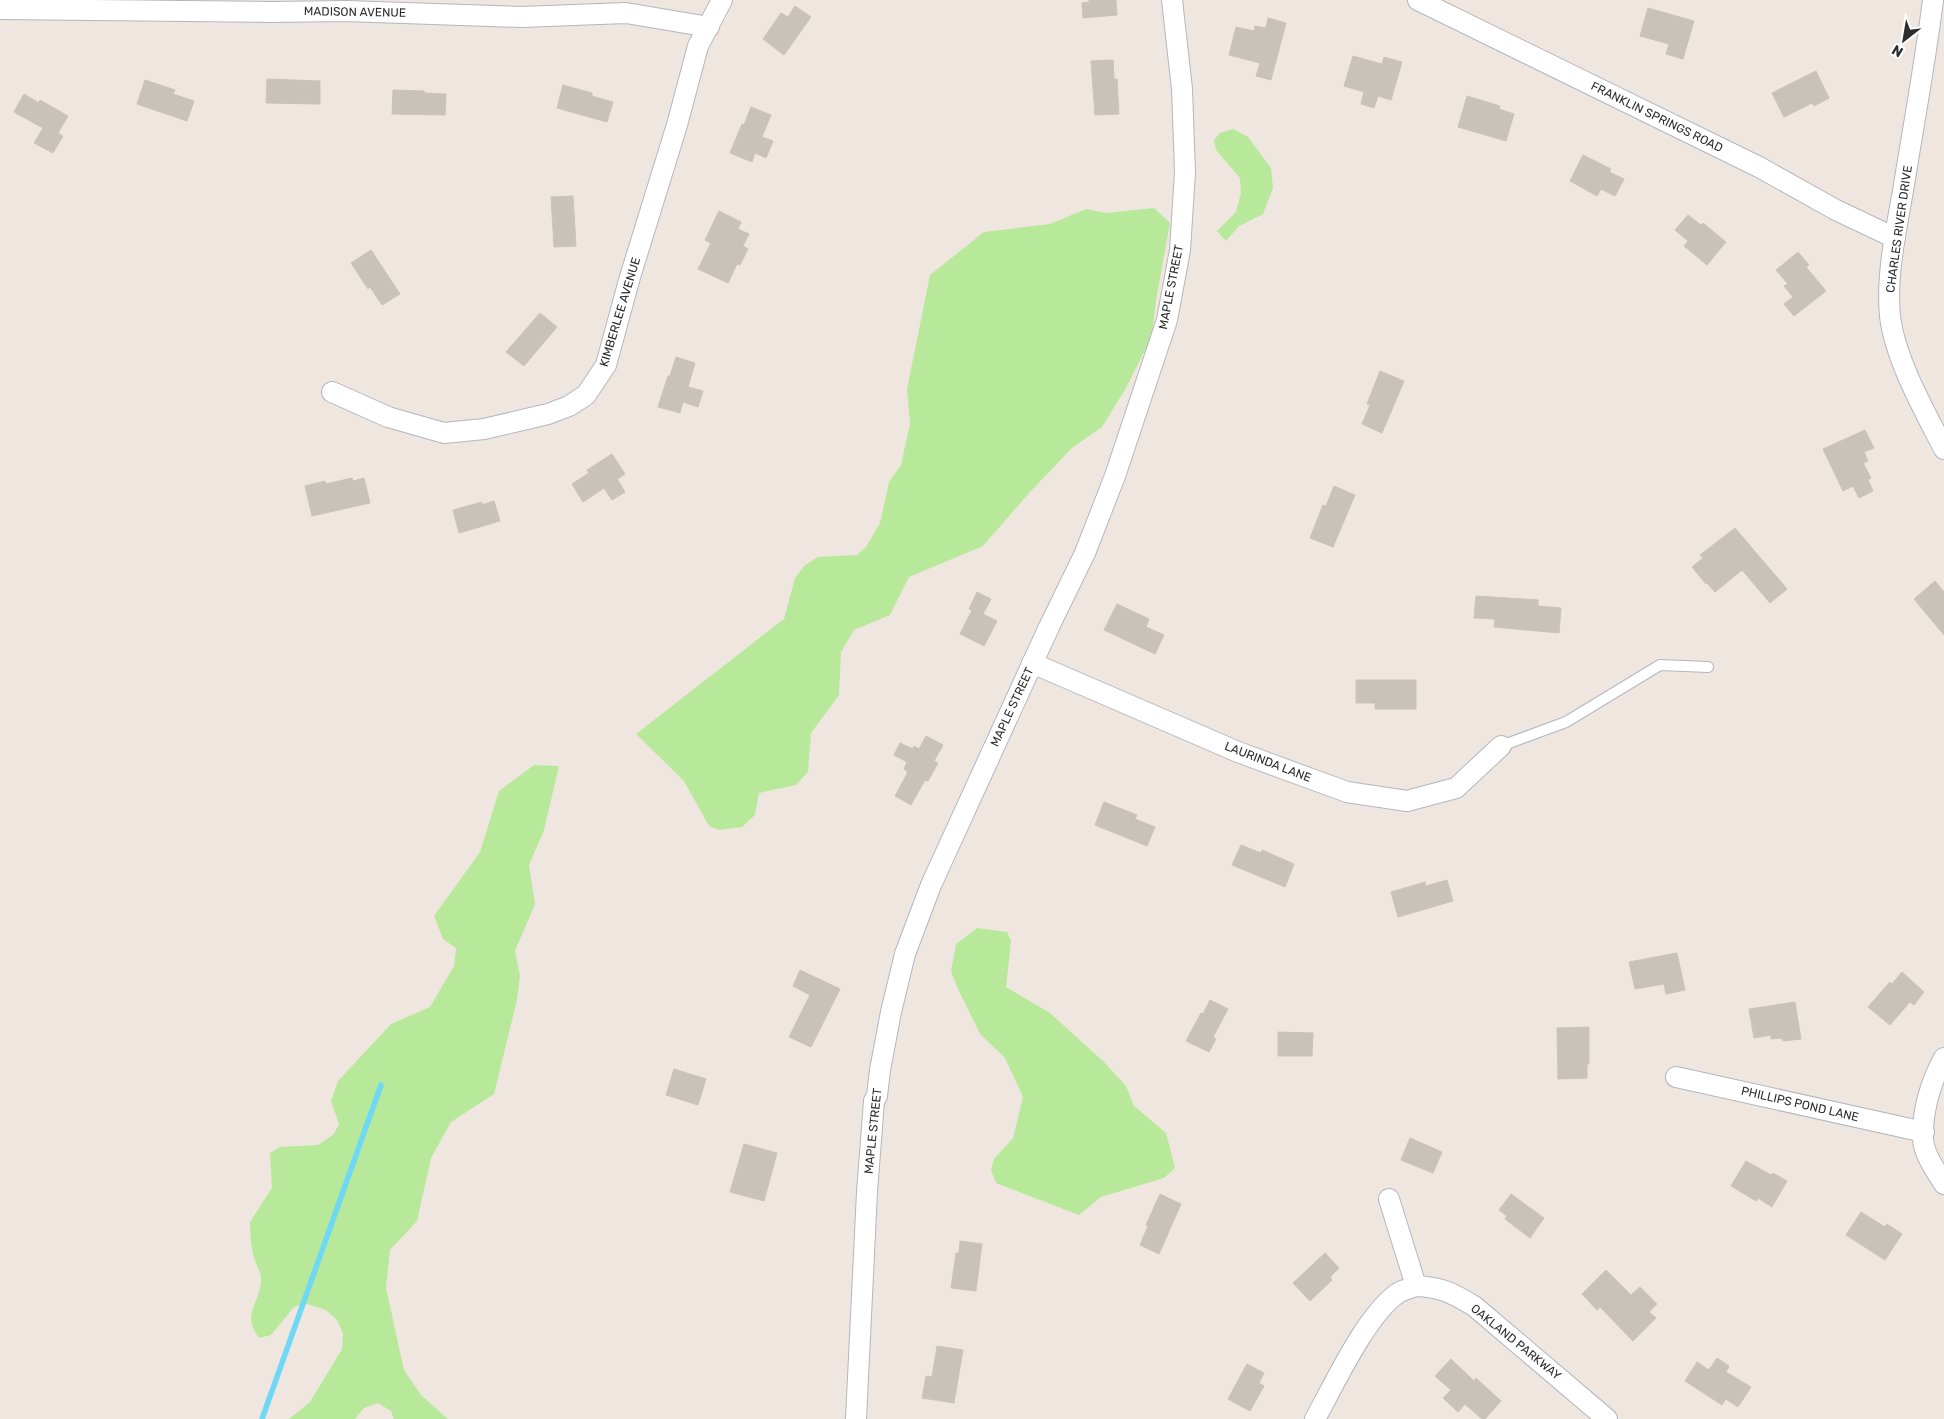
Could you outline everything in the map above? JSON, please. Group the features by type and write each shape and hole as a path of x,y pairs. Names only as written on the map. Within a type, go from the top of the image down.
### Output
{"street":[{"name":"KIMBERLEE AVENUE","path":"332,392 388,417 444,433 484,429 548,414 569,406 586,395 606,365 630,277 677,125 698,46 722,0"},
{"name":"MAPLE STREET","path":"856,1419 867,1192 874,1101 877,1096 891,1012 905,954 930,885 1032,663 1085,554 1115,476 1167,320 1180,250 1185,172 1182,89 1172,0"},
{"name":"FRANKLIN SPRINGS ROAD","path":"1418,0 1750,163 1836,210 1895,238"},
{"name":"CHARLES RIVER DRIVE","path":"1933,0 1895,238 1889,292 1890,317 1899,350 1916,396 1944,448"},
{"name":"MADISON AVENUE","path":"0,9 272,12 345,5 521,17 626,13 709,28"},
{"name":"LAURINDA LANE","path":"1032,663 1238,752 1347,792 1407,801 1456,788 1501,746"},
{"path":"1944,1058 1937,1069 1924,1114 1922,1138 1928,1155 1944,1184"},
{"name":"PHILLIPS POND LANE","path":"1676,1077 1924,1132"},
{"path":"1315,1419 1362,1335 1380,1310 1398,1293 1416,1286 1389,1199"},
{"name":"OAKLAND PARKWAY","path":"1416,1286 1436,1287 1474,1306 1607,1419"}],"lane":[{"path":"1501,746 1566,722 1660,665 1708,666"}],"green space":[{"path":"1233,129 1248,137 1271,168 1273,188 1263,214 1239,226 1226,241 1217,231 1236,212 1241,193 1240,178 1216,150 1214,140 1220,133"},
{"path":"1154,208 1170,223 1156,300 1152,336 1126,388 1102,427 1073,447 1030,492 983,546 909,577 890,615 854,630 841,652 839,695 811,733 808,772 796,785 759,793 755,815 742,827 719,830 709,826 684,781 636,734 784,619 795,578 804,566 818,557 857,555 866,547 880,523 889,482 901,465 910,424 907,389 930,275 984,232 1050,224 1086,209 1106,213"},
{"path":"534,765 559,766 544,830 529,865 535,904 515,951 520,976 517,1000 494,1094 451,1122 431,1158 417,1221 390,1250 386,1288 404,1370 421,1395 448,1419 394,1419 391,1411 378,1403 364,1408 355,1419 289,1419 310,1402 342,1349 343,1333 337,1320 326,1310 304,1303 294,1307 271,1335 259,1338 251,1322 251,1315 261,1279 253,1252 250,1222 272,1188 270,1153 280,1147 318,1145 334,1134 339,1124 331,1101 338,1081 391,1024 430,1007 454,966 456,948 443,939 434,916 480,852 499,791"},
{"path":"977,928 1007,932 1011,941 1006,987 1050,1013 1104,1062 1126,1086 1134,1106 1166,1133 1175,1168 1164,1178 1101,1197 1079,1215 996,1183 991,1170 994,1159 1013,1138 1023,1097 1005,1058 980,1034 951,971 956,944"}],"building":[{"path":"1089,0 1116,0 1117,15 1083,18 1082,3 1089,2"},
{"path":"795,6 811,17 784,55 763,39 781,13 788,17"},
{"path":"1648,8 1694,21 1683,59 1666,54 1669,44 1640,36"},
{"path":"1268,18 1286,23 1271,80 1256,76 1260,63 1229,55 1236,27 1254,31 1255,26 1266,28"},
{"path":"1353,56 1382,64 1384,57 1402,62 1391,100 1378,96 1374,108 1361,104 1364,92 1344,86"},
{"path":"1113,60 1114,79 1117,79 1119,114 1095,115 1091,61"},
{"path":"1816,71 1829,98 1814,106 1812,103 1784,117 1772,93"},
{"path":"267,79 320,81 320,104 266,103"},
{"path":"145,80 175,90 173,94 194,101 187,121 137,104"},
{"path":"563,85 592,93 592,96 613,102 607,122 557,108"},
{"path":"393,90 446,94 445,115 392,114"},
{"path":"24,94 39,103 40,100 68,116 58,133 63,136 53,153 34,143 43,128 14,112"},
{"path":"1467,96 1500,106 1499,109 1514,114 1506,141 1458,127"},
{"path":"751,107 771,115 762,137 773,141 766,158 755,153 752,162 730,153"},
{"path":"1583,155 1611,169 1609,172 1624,179 1615,196 1601,189 1597,196 1570,181"},
{"path":"573,196 576,246 554,247 551,197"},
{"path":"719,211 741,222 738,229 749,234 743,246 748,249 740,265 737,264 728,283 698,269 711,243 705,240"},
{"path":"1688,215 1701,225 1703,223 1726,242 1707,265 1684,246 1688,241 1675,230"},
{"path":"371,250 400,294 382,305 370,287 368,289 351,263"},
{"path":"1798,252 1809,265 1806,267 1826,291 1794,316 1784,304 1793,297 1784,286 1788,284 1776,270"},
{"path":"540,313 557,327 524,366 506,352"},
{"path":"676,357 695,363 688,387 703,391 698,407 683,402 680,413 658,407"},
{"path":"1380,371 1404,381 1382,433 1362,424 1370,405 1367,404"},
{"path":"1865,430 1874,448 1864,452 1868,461 1863,463 1871,478 1868,480 1873,491 1859,498 1853,486 1843,491 1823,449"},
{"path":"612,454 625,474 617,479 625,492 612,500 604,488 583,502 572,484 589,473 587,470"},
{"path":"352,478 353,481 364,478 370,503 312,516 305,486 325,481 326,484"},
{"path":"1334,486 1355,495 1333,547 1310,538 1323,505 1326,506"},
{"path":"494,501 500,521 459,533 453,510 482,502 482,505"},
{"path":"1735,528 1787,589 1770,603 1742,570 1715,592 1692,567 1703,558 1700,555"},
{"path":"1935,581 1944,592 1944,635 1914,599"},
{"path":"977,592 991,599 983,614 997,621 984,646 960,634 972,610 969,609"},
{"path":"1476,596 1538,600 1538,606 1561,608 1559,633 1494,627 1495,619 1474,618"},
{"path":"1117,604 1149,619 1146,627 1164,635 1155,654 1104,630"},
{"path":"1356,680 1416,680 1416,709 1375,709 1375,703 1356,703"},
{"path":"926,736 943,745 934,761 938,763 928,781 925,780 911,805 895,796 908,772 904,769 907,762 894,755 900,743 913,749 914,746 919,749"},
{"path":"1104,802 1137,815 1135,819 1155,827 1147,846 1095,825"},
{"path":"1241,845 1261,853 1262,850 1294,864 1285,887 1232,865"},
{"path":"1447,880 1453,901 1398,917 1391,892 1425,882 1426,886"},
{"path":"1677,953 1685,990 1666,994 1664,984 1635,989 1629,962"},
{"path":"800,970 840,989 811,1047 789,1037 810,995 793,986"},
{"path":"1902,972 1924,992 1914,1005 1910,1002 1890,1025 1868,1007 1890,982 1892,984"},
{"path":"1210,1000 1228,1009 1213,1037 1216,1039 1209,1052 1186,1041"},
{"path":"1795,1002 1801,1039 1783,1041 1782,1038 1771,1039 1771,1035 1754,1038 1749,1009"},
{"path":"1589,1027 1587,1078 1558,1079 1557,1028"},
{"path":"1278,1032 1313,1033 1312,1056 1278,1056"},
{"path":"674,1069 706,1079 698,1105 666,1095"},
{"path":"1410,1138 1442,1152 1433,1173 1401,1160"},
{"path":"744,1144 777,1153 764,1201 730,1192"},
{"path":"1746,1161 1771,1175 1773,1173 1787,1181 1772,1207 1758,1198 1756,1201 1731,1186"},
{"path":"1160,1194 1181,1204 1159,1254 1140,1245 1148,1226 1146,1225"},
{"path":"1511,1194 1544,1218 1530,1238 1505,1219 1507,1216 1499,1210"},
{"path":"1861,1212 1885,1227 1887,1224 1902,1234 1885,1260 1846,1235"},
{"path":"960,1241 982,1244 976,1291 951,1288 956,1253 959,1253"},
{"path":"1325,1253 1339,1268 1330,1277 1332,1280 1310,1301 1293,1283"},
{"path":"1606,1270 1631,1295 1640,1287 1657,1304 1649,1312 1656,1318 1633,1341 1600,1307 1597,1310 1582,1294"},
{"path":"937,1346 963,1350 954,1403 922,1398 926,1376 932,1377"},
{"path":"1717,1358 1729,1366 1726,1372 1751,1387 1738,1407 1726,1399 1722,1405 1685,1381 1697,1362 1709,1370"},
{"path":"1451,1359 1474,1381 1476,1378 1501,1401 1485,1419 1482,1419 1465,1404 1458,1412 1443,1398 1451,1390 1435,1376"},
{"path":"1247,1364 1264,1373 1259,1383 1264,1386 1250,1411 1228,1399"}],"waterway":[{"path":"262,1419 381,1085"}]}
